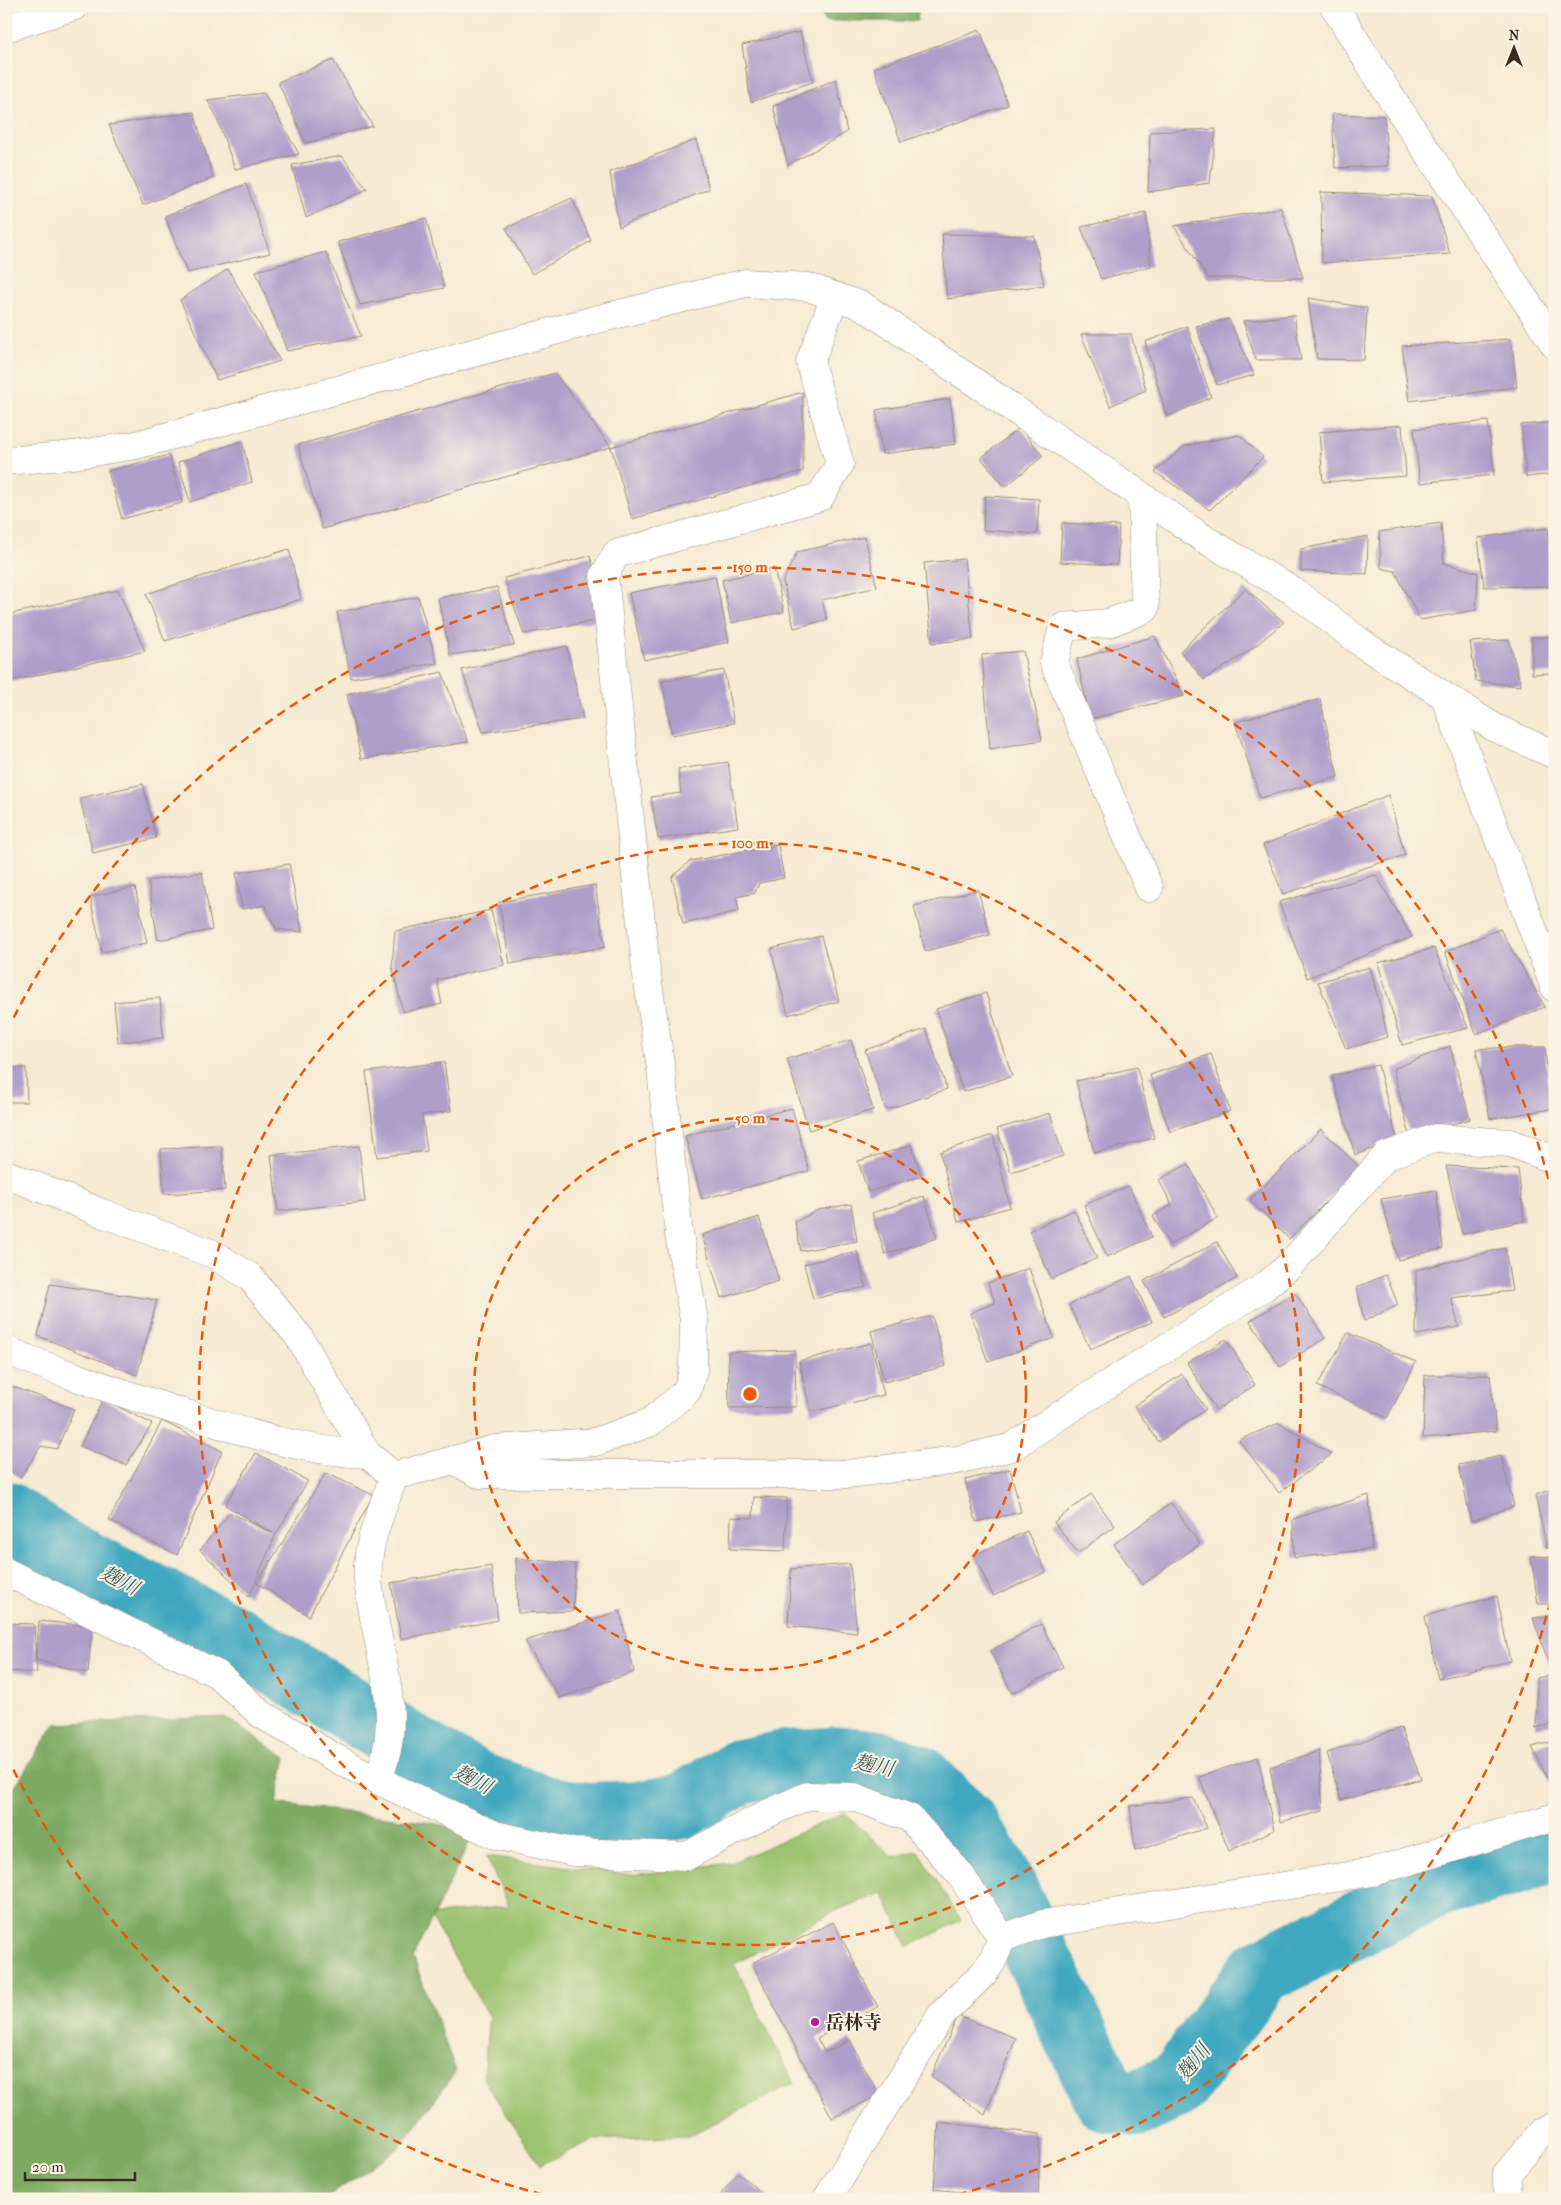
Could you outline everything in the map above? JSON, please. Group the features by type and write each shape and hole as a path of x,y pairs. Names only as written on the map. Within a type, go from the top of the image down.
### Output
{"street":[{"path":"6,28 75,6"},
{"path":"1334,6 1385,88 1555,345"},
{"path":"6,461 74,455 136,446 598,320 746,283 808,287 863,306 1206,540 1293,591 1367,647 1495,728 1555,755"},
{"path":"394,1476 496,1450 595,1442 649,1422 686,1391 693,1370 694,1320 679,1234 661,1069 646,969 604,576 616,554 820,497 840,464 810,362 835,296"},
{"path":"1142,497 1144,609 1109,623 1063,627 1054,663 1149,888"},
{"path":"1445,697 1555,988"},
{"path":"454,1460 480,1474 847,1474 957,1460 1012,1447 1086,1398 1264,1287 1288,1267 1386,1156 1435,1138 1510,1143 1553,1159 1555,1157"},
{"path":"6,1174 102,1214 213,1254 250,1277 299,1337 367,1454 394,1476"},
{"path":"6,1350 48,1368 238,1430 335,1453 367,1454"},
{"path":"381,1772 391,1708 368,1578 370,1547 394,1476"},
{"path":"6,1572 217,1674 261,1714 381,1772 495,1835 582,1853 687,1856 762,1816 807,1796 855,1797 910,1818 960,1874 1005,1937"},
{"path":"827,2199 942,2014 984,1974 1005,1937 1042,1924 1373,1872 1555,1817"},
{"path":"1509,2199 1506,2175 1543,2131 1555,2125"}],"green space":[{"path":"819,6 919,6 917,21 825,21"},
{"path":"225,1717 286,1758 276,1803 433,1823 474,1833 413,1957 456,2071 400,2147 325,2199 6,2199 6,1800 55,1724"},
{"path":"844,1813 892,1857 918,1851 961,1920 908,1947 883,1893 837,1910 734,1964 794,2083 689,2136 593,2140 540,2165 483,2079 489,2017 430,1915 509,1906 486,1856 632,1875 731,1863"}],"building":[{"path":"980,30 1008,105 901,142 874,68"},
{"path":"800,32 813,82 751,102 742,45"},
{"path":"333,60 373,126 306,143 278,82"},
{"path":"836,79 847,132 788,165 773,106"},
{"path":"264,93 299,154 235,169 215,113 207,100"},
{"path":"194,112 213,178 143,205 109,125"},
{"path":"1332,114 1384,116 1388,166 1335,168"},
{"path":"1216,129 1210,183 1148,192 1150,132"},
{"path":"696,140 709,189 619,227 610,172"},
{"path":"342,156 367,189 306,218 292,165"},
{"path":"246,184 270,253 187,273 165,216"},
{"path":"1321,192 1432,196 1450,254 1322,263"},
{"path":"572,198 591,241 532,274 506,228"},
{"path":"1281,208 1303,278 1208,278 1174,226"},
{"path":"1146,213 1151,266 1101,279 1081,227"},
{"path":"426,218 444,288 360,305 338,242"},
{"path":"942,234 1034,236 1044,285 947,299"},
{"path":"326,252 361,336 287,351 256,271"},
{"path":"228,269 280,361 217,380 180,300"},
{"path":"1308,298 1367,308 1364,360 1317,359"},
{"path":"1294,315 1301,360 1256,360 1243,321"},
{"path":"1229,319 1254,375 1217,385 1196,326"},
{"path":"1187,326 1211,397 1167,417 1145,342"},
{"path":"1081,334 1131,334 1146,390 1110,406"},
{"path":"1511,339 1517,387 1409,401 1402,346"},
{"path":"555,373 611,447 322,529 298,445"},
{"path":"803,392 803,471 632,519 611,447"},
{"path":"950,399 956,444 882,454 876,410"},
{"path":"1488,421 1494,475 1420,483 1414,429"},
{"path":"1555,422 1555,474 1526,477 1521,425"},
{"path":"1402,425 1406,476 1323,482 1319,432"},
{"path":"1020,427 1043,456 1005,487 981,458"},
{"path":"1239,435 1263,457 1210,510 1155,472 1185,446"},
{"path":"242,441 252,482 190,502 178,462"},
{"path":"169,455 182,503 122,519 108,471"},
{"path":"985,496 1039,499 1037,534 983,530"},
{"path":"1062,523 1119,526 1117,565 1060,562"},
{"path":"1441,523 1444,563 1478,573 1476,610 1420,620 1395,571 1381,568 1379,532"},
{"path":"1548,528 1554,586 1484,587 1478,538"},
{"path":"1368,536 1367,574 1301,571 1301,549"},
{"path":"865,537 877,587 822,600 827,620 794,628 783,581 797,552"},
{"path":"289,549 301,599 165,641 146,594"},
{"path":"590,556 609,618 524,634 504,578"},
{"path":"964,559 973,639 932,643 924,563"},
{"path":"774,568 784,612 731,623 722,580"},
{"path":"715,576 729,642 644,660 629,593"},
{"path":"497,587 514,645 450,655 438,598"},
{"path":"1245,589 1284,622 1249,651 1204,680 1180,651"},
{"path":"118,590 145,651 6,682 6,615"},
{"path":"418,597 437,663 351,678 337,612"},
{"path":"1155,636 1184,696 1090,719 1077,659"},
{"path":"1532,637 1555,637 1555,673 1532,674"},
{"path":"1509,640 1521,686 1476,681 1470,642"},
{"path":"567,646 583,719 483,732 462,670"},
{"path":"1023,651 1042,740 990,749 982,655"},
{"path":"724,670 734,723 672,735 662,681"},
{"path":"442,672 468,742 361,759 347,694"},
{"path":"1320,699 1338,777 1260,798 1235,722"},
{"path":"728,762 738,827 658,839 651,797 681,793 678,769"},
{"path":"143,784 156,838 93,853 80,798"},
{"path":"1388,795 1405,855 1283,894 1263,845"},
{"path":"778,845 784,878 759,883 755,893 736,897 739,911 683,924 672,877 690,861"},
{"path":"289,864 302,932 276,929 265,905 242,909 236,873"},
{"path":"202,872 212,930 158,940 148,881"},
{"path":"1376,875 1412,937 1307,978 1279,902"},
{"path":"595,885 605,947 510,964 499,902"},
{"path":"135,887 147,943 102,952 90,897"},
{"path":"978,890 990,935 925,951 914,906"},
{"path":"491,910 504,965 437,980 442,1004 403,1012 392,966 395,931"},
{"path":"1500,929 1545,1007 1476,1034 1445,952"},
{"path":"821,936 839,1001 788,1015 771,949"},
{"path":"1434,948 1468,1028 1402,1045 1378,963"},
{"path":"1370,967 1388,1037 1346,1049 1318,982"},
{"path":"986,993 1012,1076 963,1092 936,1009"},
{"path":"160,998 163,1038 118,1042 114,1002"},
{"path":"926,1029 947,1089 886,1110 865,1050"},
{"path":"851,1040 873,1110 809,1130 787,1059"},
{"path":"1450,1046 1470,1119 1410,1136 1393,1069"},
{"path":"1545,1047 1551,1109 1490,1119 1476,1049"},
{"path":"1211,1054 1230,1111 1170,1132 1150,1075"},
{"path":"444,1062 451,1111 422,1115 427,1151 377,1157 366,1072"},
{"path":"1378,1065 1397,1140 1355,1155 1332,1076"},
{"path":"1137,1067 1154,1138 1094,1153 1076,1081"},
{"path":"6,1068 26,1068 27,1102 6,1102"},
{"path":"792,1108 809,1171 702,1199 685,1136"},
{"path":"1050,1113 1063,1156 1011,1172 997,1129"},
{"path":"1321,1129 1360,1168 1289,1239 1250,1200"},
{"path":"993,1135 1010,1207 958,1222 940,1152"},
{"path":"912,1145 921,1176 868,1192 858,1161"},
{"path":"222,1146 225,1190 164,1194 161,1149"},
{"path":"359,1146 365,1202 278,1211 271,1155"},
{"path":"1188,1164 1218,1218 1169,1245 1153,1216 1172,1205 1159,1180"},
{"path":"1446,1166 1518,1169 1524,1221 1462,1234"},
{"path":"1129,1186 1152,1237 1107,1257 1084,1205"},
{"path":"1436,1190 1443,1248 1398,1260 1381,1199"},
{"path":"924,1196 937,1238 885,1254 872,1213"},
{"path":"851,1204 857,1241 801,1251 795,1222 818,1210"},
{"path":"1074,1210 1097,1258 1052,1279 1029,1231"},
{"path":"759,1217 779,1281 721,1298 702,1235"},
{"path":"1217,1242 1237,1278 1164,1317 1144,1281"},
{"path":"1505,1248 1512,1291 1451,1298 1459,1327 1416,1335 1416,1270"},
{"path":"857,1251 866,1287 813,1299 804,1264"},
{"path":"1029,1268 1054,1338 988,1362 970,1313 995,1303 988,1283"},
{"path":"1386,1275 1398,1305 1364,1321 1357,1287"},
{"path":"1131,1276 1152,1322 1090,1349 1069,1305"},
{"path":"50,1284 157,1300 137,1375 38,1336"},
{"path":"1295,1293 1325,1338 1280,1367 1250,1321"},
{"path":"932,1316 946,1366 884,1382 871,1331"},
{"path":"1348,1333 1416,1362 1387,1418 1317,1386"},
{"path":"1226,1339 1255,1385 1216,1410 1187,1363"},
{"path":"871,1343 884,1395 811,1412 799,1361"},
{"path":"795,1350 796,1407 729,1408 728,1352"},
{"path":"1182,1374 1206,1409 1159,1442 1134,1406"},
{"path":"1425,1375 1490,1375 1496,1431 1423,1438"},
{"path":"11,1386 74,1409 57,1449 41,1446 20,1478 6,1467 6,1396"},
{"path":"103,1399 152,1424 126,1465 80,1446"},
{"path":"162,1421 222,1451 177,1555 109,1520"},
{"path":"1279,1423 1332,1454 1279,1493 1239,1440"},
{"path":"256,1453 308,1481 276,1534 249,1597 200,1550 230,1513 273,1533 225,1505"},
{"path":"1501,1456 1514,1506 1471,1521 1459,1465"},
{"path":"1010,1469 1021,1512 976,1522 965,1480"},
{"path":"326,1473 373,1495 309,1616 257,1583"},
{"path":"1555,1489 1555,1546 1547,1548 1535,1495"},
{"path":"1091,1494 1115,1526 1078,1553 1054,1522"},
{"path":"1369,1495 1372,1549 1294,1558 1293,1519"},
{"path":"754,1497 787,1498 785,1551 730,1549 731,1517 753,1518"},
{"path":"1171,1503 1200,1544 1142,1585 1114,1544"},
{"path":"1027,1531 1046,1572 993,1596 974,1555"},
{"path":"1531,1556 1555,1557 1555,1604 1538,1604"},
{"path":"516,1558 575,1564 573,1611 518,1613"},
{"path":"850,1564 857,1633 788,1626 791,1569"},
{"path":"491,1566 498,1620 401,1639 391,1583"},
{"path":"1497,1596 1510,1661 1438,1679 1425,1616"},
{"path":"620,1611 634,1672 560,1698 525,1641"},
{"path":"1555,1616 1555,1663 1549,1664 1533,1618"},
{"path":"39,1621 92,1626 88,1673 36,1660"},
{"path":"6,1623 34,1624 37,1673 6,1671"},
{"path":"1041,1624 1063,1667 1012,1693 990,1651"},
{"path":"1555,1674 1555,1723 1536,1728 1537,1678"},
{"path":"1401,1728 1421,1779 1341,1800 1327,1753"},
{"path":"1555,1741 1555,1792 1532,1747"},
{"path":"1319,1751 1323,1811 1280,1822 1270,1767"},
{"path":"1258,1757 1274,1830 1229,1851 1199,1777"},
{"path":"1193,1798 1207,1828 1135,1851 1130,1806"},
{"name":"岳林寺","path":"833,1922 878,2007 817,2038 825,2053 850,2040 879,2095 832,2118 752,1963"},
{"path":"958,2016 1016,2038 985,2115 931,2076"},
{"path":"939,2122 1040,2134 1038,2199 1018,2199 934,2189"},
{"path":"738,2173 769,2199 717,2199"}],"waterway":[{"name":"麹川","path":"6,1514 59,1550 235,1638 419,1751 481,1786 544,1808 587,1815 645,1813 682,1806 739,1772 786,1763 843,1759 879,1763 918,1777 963,1821 998,1875 1107,2099 1137,2104 1178,2084 1260,1972 1435,1886 1555,1850"}],"place":[{"name":"岳林寺","path":"815,2022"}]}
